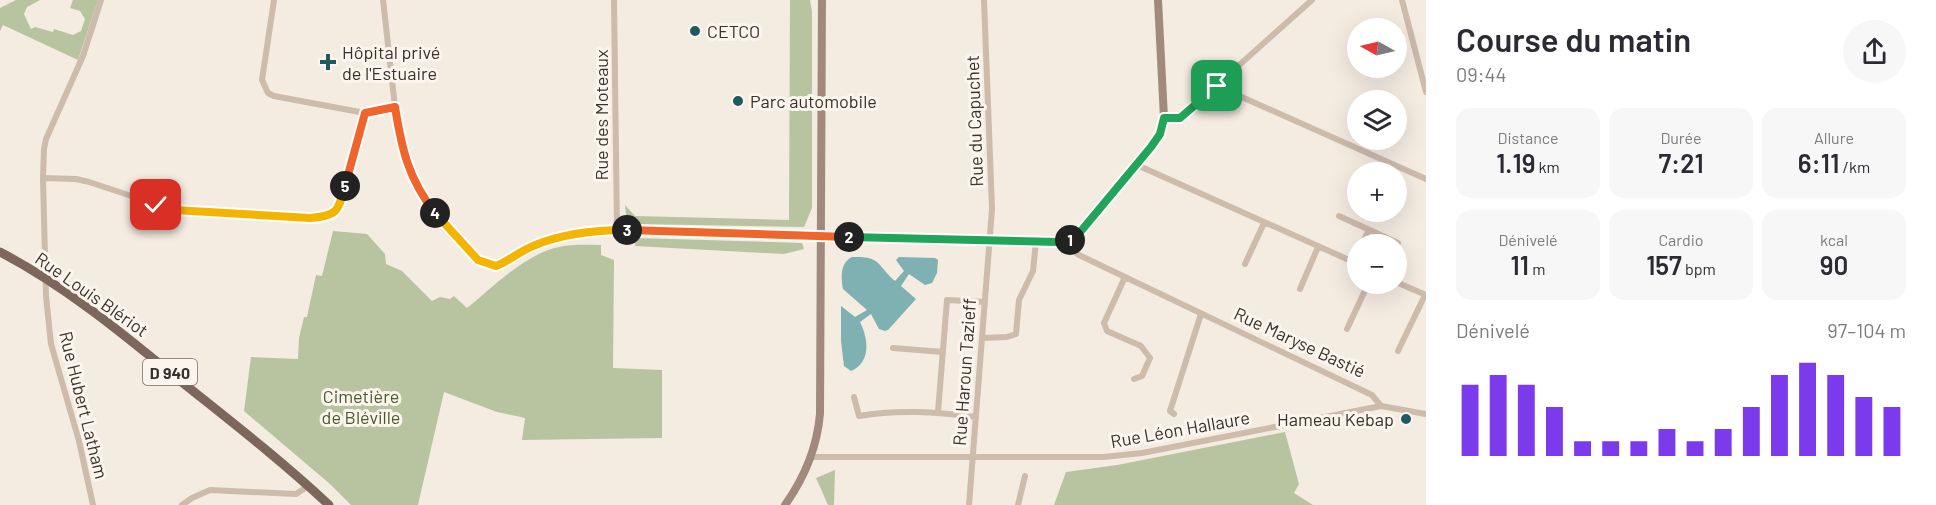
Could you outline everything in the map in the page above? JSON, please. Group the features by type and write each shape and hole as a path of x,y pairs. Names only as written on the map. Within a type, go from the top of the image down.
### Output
{"main road":[{"name":"Rue Louis Blériot","path":"0,252 109,322 329,505"}],"street":[{"name":"Rue Hubert Latham","path":"93,505 79,441 51,344 46,296 43,178 46,139 83,56 101,0"},
{"path":"274,0 262,80 268,93 365,113 395,107"},
{"path":"383,0 402,152 413,181 424,199 478,260 496,266 508,262 531,247 559,236 617,230 989,241 1071,240 1137,165 1160,134 1164,118 1158,0"},
{"name":"Rue des Moteaux","path":"614,0 617,230"},
{"path":"785,505 802,478 811,457 821,408 822,0"},
{"name":"Rue du Capuchet","path":"984,0 992,209 989,241"},
{"path":"1164,118 1180,118 1312,0"},
{"path":"1402,0 1426,92"},
{"path":"1217,86 1426,179"},
{"path":"43,178 76,179 89,182 174,210 326,217 334,214 339,207 365,113"},
{"path":"1137,165 1347,259"},
{"path":"1339,216 1378,234"},
{"path":"1245,264 1264,223"},
{"path":"1367,234 1369,230"},
{"name":"Rue Maryse Bastié","path":"1071,240 1072,250 1079,255 1372,395 1381,406"},
{"name":"Rue Haroun Tazieff","path":"969,505 989,241"},
{"path":"982,338 1007,337 1016,334 1019,300 1033,271 1036,241"},
{"path":"1300,289 1318,247"},
{"path":"1125,277 1104,323 1107,331 1141,346 1150,358 1142,376 1134,379"},
{"path":"1398,351 1425,295 1407,287"},
{"path":"1347,329 1363,294"},
{"path":"938,412 946,300 985,302"},
{"path":"1174,414 1170,411 1201,314"},
{"path":"892,348 943,352"},
{"path":"854,397 859,416 902,410 976,417"},
{"name":"Rue Léon Hallaure","path":"811,457 1104,457 1142,453 1381,406 1426,414"},
{"path":"1018,505 1025,476"},
{"path":"182,505 210,490 296,494 308,486"}],"green space":[{"path":"16,0 40,0 27,7 24,14 31,29 35,27 53,32 54,29 73,35 81,31 85,19 80,11 70,8 73,0 98,0 78,60 3,25 0,31 0,8"},
{"path":"790,0 810,0 812,11 812,208 804,227 635,224 626,215 625,205 635,216 789,220"},
{"name":"Cimetière de Bléville","path":"333,231 367,234 385,254 386,264 402,271 432,301 440,297 450,299 454,296 467,308 510,272 546,251 564,246 601,245 601,255 614,260 613,368 662,370 662,438 522,440 525,418 497,412 444,392 418,505 351,505 330,484 244,411 251,357 298,359 299,338 304,317 307,317 316,275 322,276"},
{"path":"636,238 802,243 804,249 784,254 635,246"},
{"path":"1285,432 1299,484 1294,493 1313,505 1054,505 1066,472 1117,465"},
{"path":"835,470 834,505 828,505 816,478"}],"water":[{"path":"852,257 868,258 877,262 895,281 904,271 896,260 899,257 938,260 937,273 932,283 925,285 909,274 901,286 916,299 888,330 879,329 871,314 860,322 865,335 865,356 858,367 851,371 844,366 841,306 855,317 867,310 843,289 843,267"}],"place":[{"name":"CETCO","path":"695,31"},
{"name":"Hôpital privé de l'Estuaire","path":"328,62"},
{"name":"Parc automobile","path":"738,101"},
{"name":"Hameau Kebap","path":"1406,419"}],"route":[{"path":"156,205 174,210 310,218 334,214 339,207 365,113 395,107 402,152 413,181 445,225 478,260 490,266 508,262 531,247 559,236 597,231 1058,242 1071,240 1077,236 1098,212 1151,147 1160,134 1164,118 1180,118 1217,86"}]}
